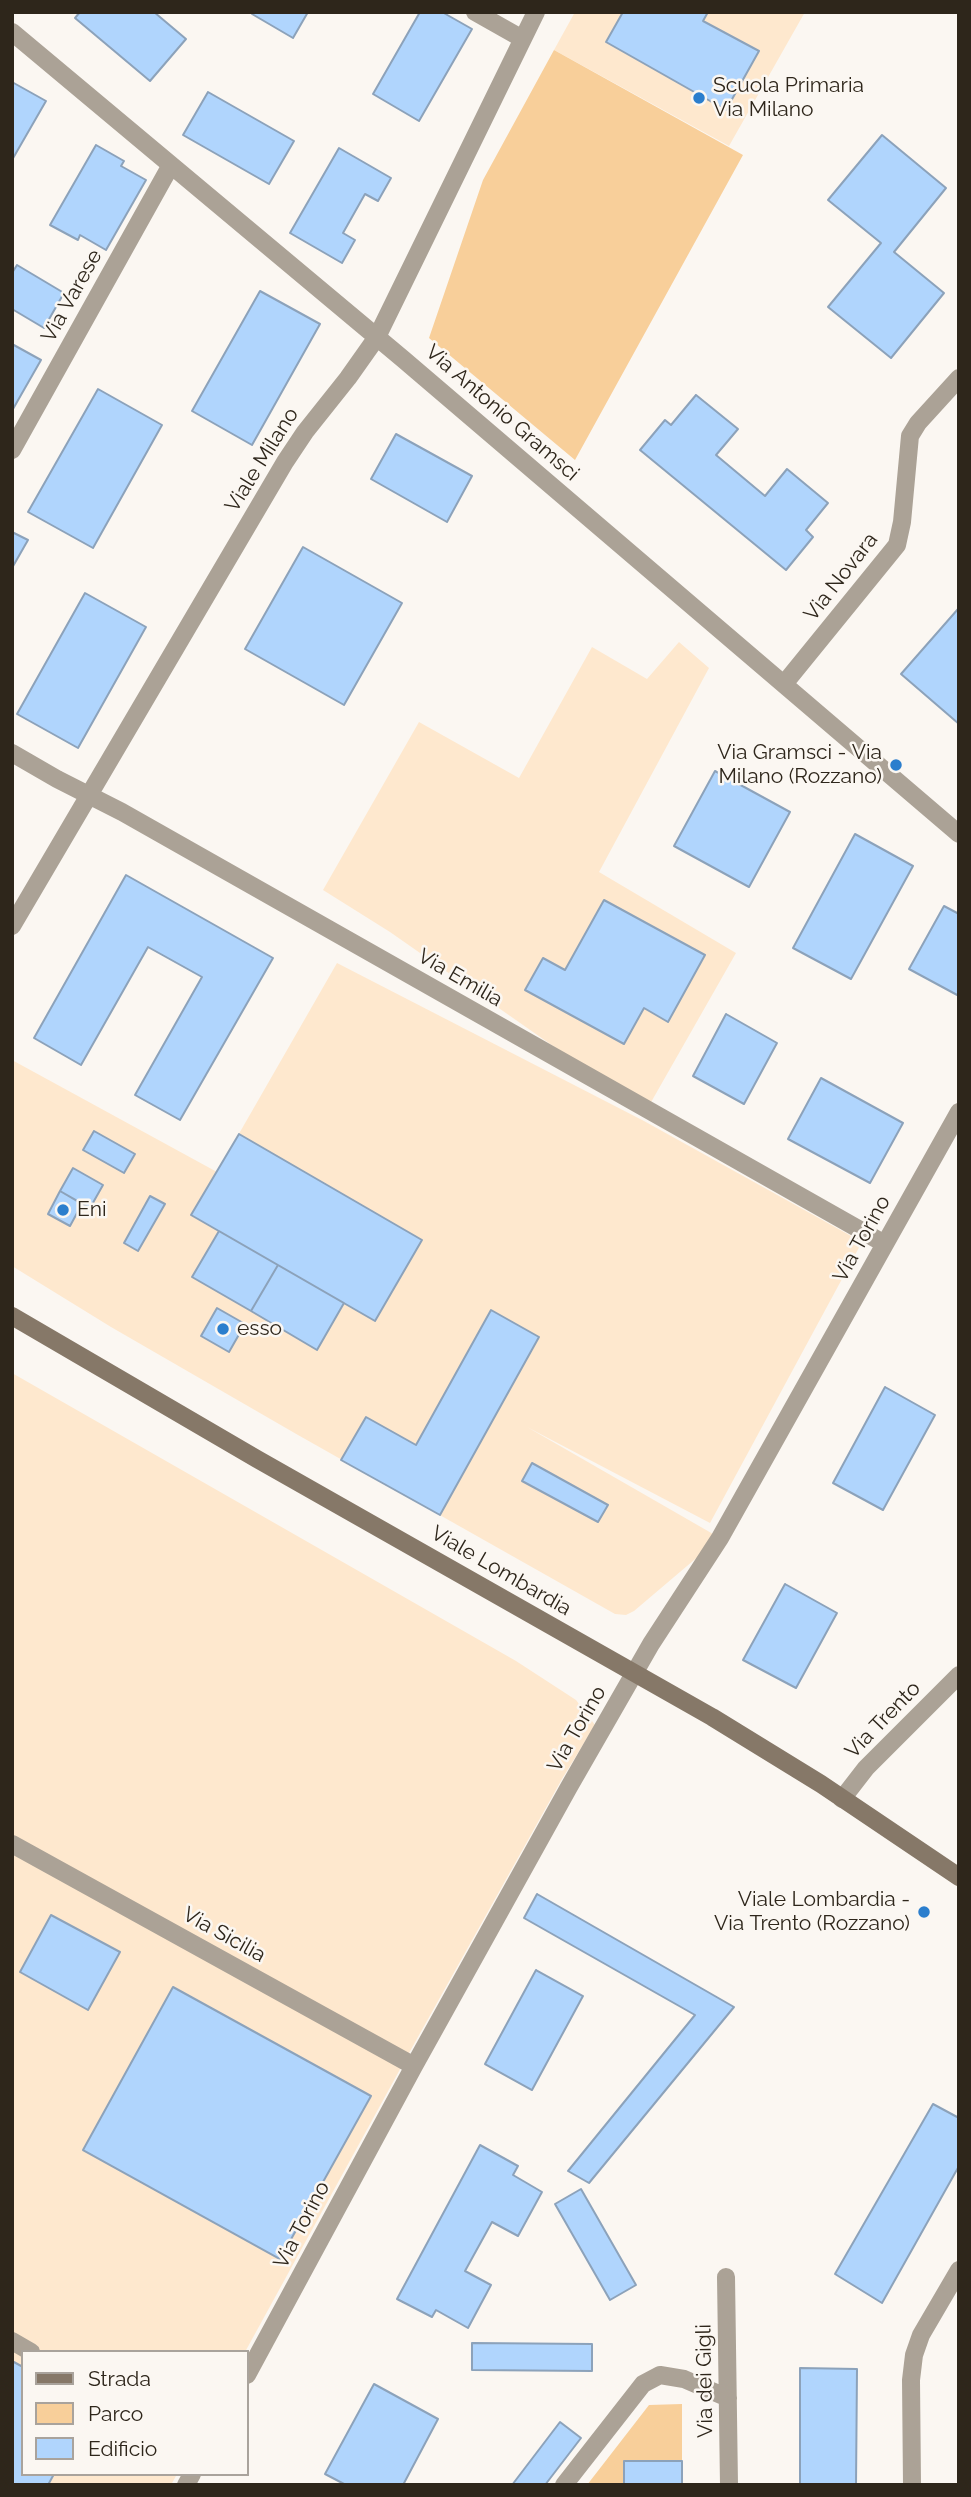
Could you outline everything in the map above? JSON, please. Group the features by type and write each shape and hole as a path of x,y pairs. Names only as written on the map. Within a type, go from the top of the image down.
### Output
{"street":[{"path":"475,12 521,38"},
{"name":"Viale Milano","path":"12,926 285,462 311,423 377,337 536,12"},
{"name":"Via Antonio Gramsci","path":"12,32 377,337 959,834"},
{"name":"Via Varese","path":"12,450 172,165"},
{"name":"Via Novara","path":"784,684 897,545 902,522 910,436 918,423 959,379"},
{"name":"Via Emilia","path":"12,752 885,1244"},
{"name":"Via Torino","path":"248,2373 414,2066 651,1644 720,1538 959,1112"},
{"name":"Viale Lombardia","path":"12,1316 712,1717 842,1799 959,1878"},
{"name":"Via Trento","path":"842,1799 866,1768 959,1675"},
{"name":"Via Sicilia","path":"12,1844 414,2066"},
{"path":"912,2485 911,2380 914,2355 921,2335 959,2270"},
{"name":"Via dei Gigli","path":"726,2277 729,2485"},
{"path":"12,2341 28,2350"},
{"path":"564,2485 643,2384 660,2375 684,2379 728,2398"}],"shaded area":[{"name":"Scuola Primaria Via Milano","path":"575,12 805,12 729,146 554,50"},
{"path":"679,642 709,668 599,872 736,953 646,1111 390,932 323,890 419,722 519,778 592,647 647,679"},
{"path":"337,963 644,1121 862,1242 710,1523 527,1427 720,1538 626,1615 615,1614 298,1435 111,1327 12,1266 12,1060 217,1172"},
{"path":"12,1373 516,1661 576,1700 595,1725 404,2062 246,2350 21,2350 21,2476 176,2476 171,2485 12,2485"}],"green space":[{"path":"554,50 743,155 575,460 429,338 483,180"},
{"path":"682,2404 682,2461 625,2461 624,2485 587,2485 649,2405"}],"building":[{"path":"80,12 154,12 186,39 150,81 75,18"},
{"path":"308,12 293,38 252,14"},
{"path":"420,12 442,12 472,29 419,121 373,94"},
{"path":"623,12 708,12 703,21 759,51 726,110 606,42"},
{"path":"12,82 46,101 12,160"},
{"path":"208,92 294,141 269,184 183,135"},
{"path":"882,135 946,188 894,252 944,293 891,358 828,307 881,243 828,200"},
{"path":"96,145 124,161 121,166 146,180 106,250 80,235 78,240 50,225"},
{"path":"339,148 391,178 378,201 365,194 343,233 355,240 342,263 290,233"},
{"path":"17,265 64,293 44,328 12,309 12,273"},
{"path":"260,291 320,324 252,445 192,411"},
{"path":"12,344 41,360 13,409 12,409"},
{"path":"98,389 162,425 93,548 28,512"},
{"path":"696,395 738,429 716,455 765,496 787,469 828,503 806,530 813,537 786,570 640,450 665,420 671,425"},
{"path":"396,434 472,476 447,522 371,479"},
{"path":"12,532 28,540 12,568"},
{"path":"303,547 402,603 344,705 245,649"},
{"path":"85,593 146,627 78,748 17,714"},
{"path":"959,609 959,724 901,674"},
{"path":"715,771 790,812 749,887 674,846"},
{"path":"855,834 913,866 851,979 793,948"},
{"path":"126,875 273,958 180,1120 135,1095 202,977 148,947 81,1065 34,1038"},
{"path":"604,900 705,955 668,1022 644,1008 624,1044 525,990 543,958 565,970"},
{"path":"944,906 959,914 959,996 909,969"},
{"path":"726,1014 777,1043 744,1104 693,1076"},
{"path":"821,1078 903,1123 870,1183 788,1139"},
{"path":"94,1131 135,1154 124,1173 83,1150"},
{"path":"239,1134 422,1240 375,1321 191,1215"},
{"path":"73,1168 103,1185 90,1208 60,1191"},
{"path":"60,1191 82,1204 70,1226 48,1214"},
{"path":"150,1196 165,1204 138,1251 124,1243"},
{"path":"219,1231 278,1265 251,1311 192,1277"},
{"path":"278,1265 344,1303 317,1350 251,1311"},
{"path":"217,1308 245,1324 229,1352 201,1336"},
{"path":"491,1310 539,1337 440,1515 341,1460 366,1417 416,1445"},
{"path":"885,1387 935,1415 883,1510 833,1483"},
{"path":"532,1463 608,1505 598,1522 522,1481"},
{"path":"785,1584 837,1613 796,1688 743,1660"},
{"path":"537,1894 734,2007 589,2183 568,2171 695,2015 524,1918"},
{"path":"51,1915 120,1952 88,2010 20,1972"},
{"path":"536,1970 583,1996 532,2090 485,2064"},
{"path":"173,1987 371,2096 280,2259 83,2150"},
{"path":"933,2104 959,2118 959,2166 882,2303 835,2274"},
{"path":"480,2145 518,2166 513,2175 542,2192 518,2236 492,2222 465,2271 491,2285 468,2328 436,2310 432,2317 397,2299"},
{"path":"581,2189 636,2285 610,2300 555,2204"},
{"path":"472,2343 592,2344 592,2371 472,2370"},
{"path":"12,2361 21,2366 21,2476 53,2476 48,2485 12,2485"},
{"path":"800,2368 857,2369 856,2485 800,2485"},
{"path":"374,2384 438,2419 403,2485 346,2485 325,2474"},
{"path":"560,2422 581,2438 545,2485 512,2485"},
{"path":"624,2461 682,2461 682,2485 624,2485"}],"place":[{"name":"Scuola Primaria Via Milano","path":"699,98"},
{"name":"Via Gramsci - Via Milano (Rozzano)","path":"896,765"},
{"name":"Eni","path":"63,1210"},
{"name":"esso","path":"223,1329"},
{"name":"Viale Lombardia - Via Trento (Rozzano)","path":"924,1912"}]}
